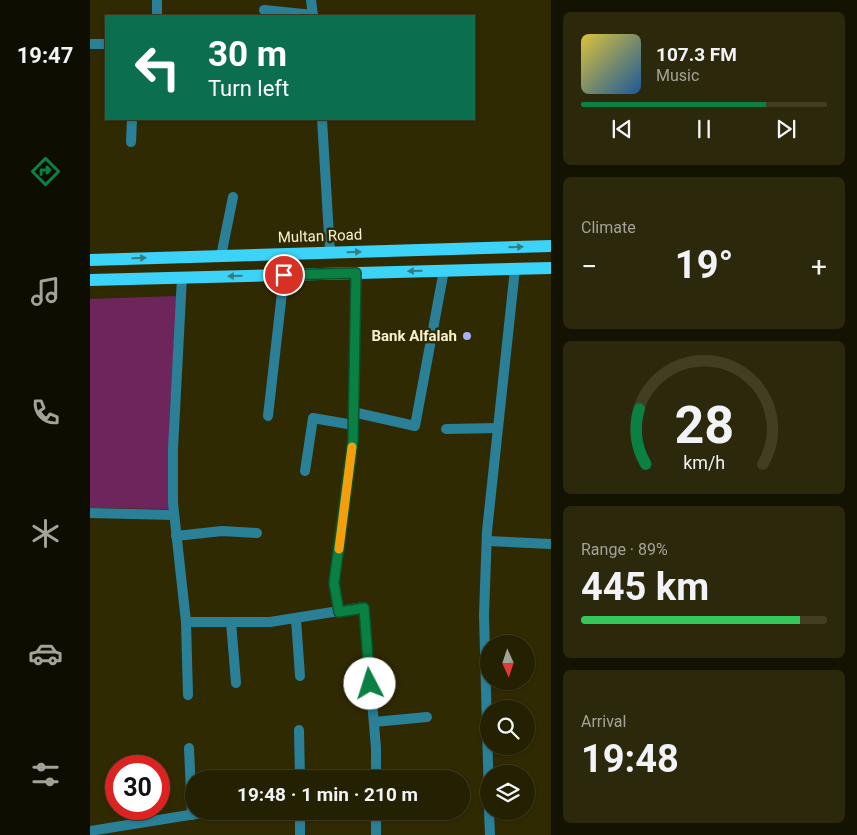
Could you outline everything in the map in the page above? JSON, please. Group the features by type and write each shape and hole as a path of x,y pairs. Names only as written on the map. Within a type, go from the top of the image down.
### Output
{"main road":[{"name":"Multan Road","path":"90,260 551,246"},
{"path":"90,280 551,268"}],"street":[{"path":"157,0 158,15"},
{"path":"312,0 313,15"},
{"path":"264,10 305,15"},
{"path":"90,44 105,44"},
{"path":"131,142 132,120"},
{"path":"322,120 330,252"},
{"path":"221,256 233,197"},
{"path":"488,765 484,615 487,541 497,428 515,269"},
{"path":"353,412 415,426 444,270"},
{"path":"339,612 334,583 353,425 356,273"},
{"path":"268,416 284,275"},
{"path":"182,277 173,450 174,515 186,622 188,694"},
{"path":"305,471 313,418 353,425"},
{"path":"446,429 497,428"},
{"path":"90,513 174,515"},
{"path":"176,536 222,531 257,533"},
{"path":"487,541 551,544"},
{"path":"186,622 296,619 364,608 374,722 376,770"},
{"path":"296,619 300,676"},
{"path":"231,622 236,683"},
{"path":"374,722 427,717"},
{"path":"299,730 300,770"},
{"path":"189,748 190,770"},
{"path":"90,831 185,816"},
{"path":"300,820 300,835"},
{"path":"376,820 376,835"},
{"path":"489,820 490,835"}],"shaded area":[{"path":"177,296 170,411 169,509 90,508 90,299"}],"slow traffic":[{"path":"339,549 352,447"}],"place":[{"name":"Bank Alfalah","path":"467,336"}],"route":[{"path":"284,275 356,273 353,440 334,583 339,612 364,608 370,684"}]}
